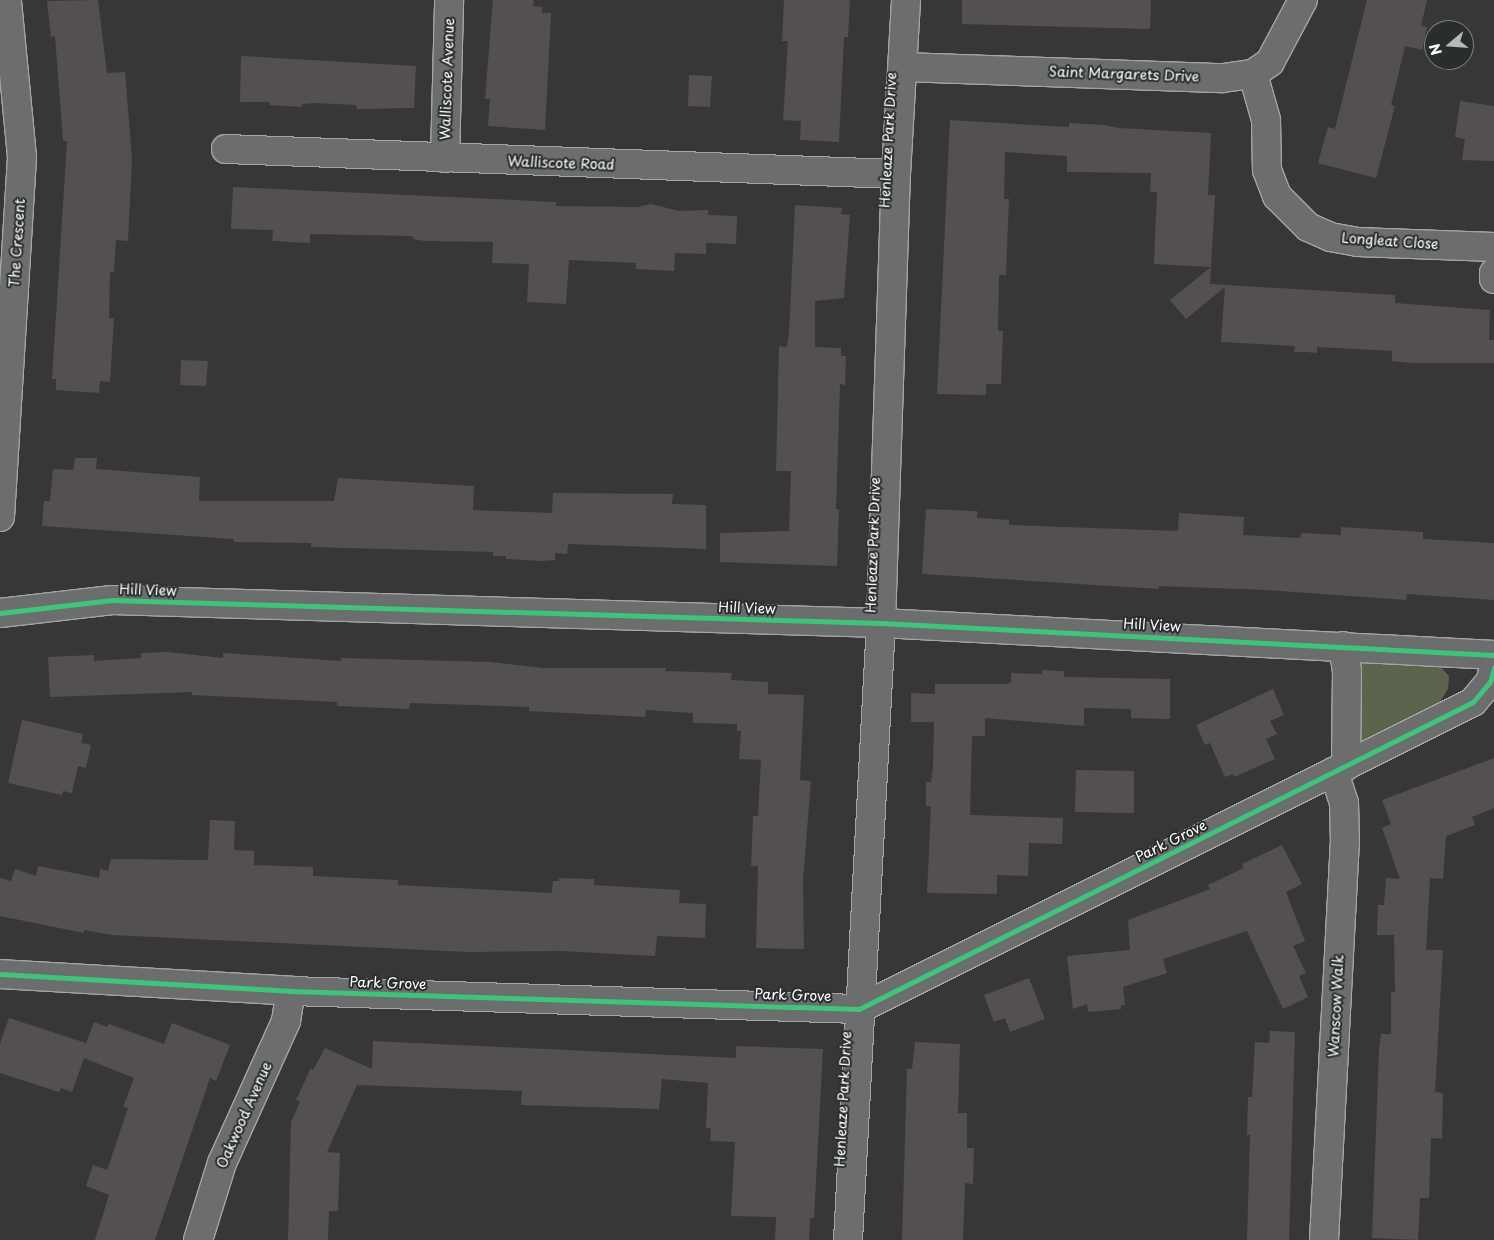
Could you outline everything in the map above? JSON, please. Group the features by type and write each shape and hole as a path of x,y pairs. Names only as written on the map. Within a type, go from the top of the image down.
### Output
{"street":[{"name":"The Crescent","path":"0,517 4,368 22,157 7,0"},
{"name":"Walliscote Avenue","path":"445,158 449,0"},
{"name":"Henleaze Park Drive","path":"848,1240 881,623 896,174 906,0"},
{"path":"1253,74 1270,62 1303,0"},
{"name":"Saint Margarets Drive","path":"903,67 1223,78 1253,74"},
{"name":"Longleat Close","path":"1253,74 1266,120 1267,170 1277,196 1308,227 1330,237 1357,242 1494,247"},
{"name":"Walliscote Road","path":"226,149 896,174"},
{"path":"1494,273 1494,279"},
{"name":"Hill View","path":"0,613 112,600 881,623 1494,655"},
{"path":"1340,769 1348,671 1343,646"},
{"name":"Park Grove","path":"0,974 291,991 859,1009 1473,702 1490,682 1494,668"},
{"name":"Wanscow Walk","path":"1324,1240 1345,843 1344,803 1340,769"},
{"name":"Oakwood Avenue","path":"198,1240 222,1163 286,1021 291,991"}],"green space":[{"path":"1361,661 1437,663 1449,676 1448,689 1440,702 1361,744"}],"building":[{"path":"98,0 107,73 125,72 132,159 128,241 116,240 114,272 110,272 109,318 114,318 110,382 100,381 99,393 56,390 56,379 52,379 67,141 63,141 55,36 51,37 47,1"},
{"path":"493,0 534,0 533,6 542,7 542,13 551,13 545,130 488,126 490,99 485,99"},
{"path":"784,0 850,0 848,37 844,37 839,142 800,140 801,121 783,120 788,41 782,41"},
{"path":"962,0 1151,0 1150,29 962,24"},
{"path":"1367,0 1427,0 1421,26 1424,26 1422,50 1405,46 1391,105 1395,106 1376,178 1318,163 1328,127 1335,129"},
{"path":"241,56 416,66 414,108 357,109 356,105 315,103 302,104 301,107 270,105 270,102 240,102"},
{"path":"689,75 712,76 710,107 688,106"},
{"path":"1460,101 1494,106 1494,161 1462,160 1465,139 1455,137"},
{"path":"950,120 1069,127 1069,123 1211,133 1208,195 1215,195 1211,267 1154,264 1157,192 1150,192 1151,173 1067,172 1067,156 1005,152 1004,199 1009,199 1006,275 999,275 998,331 1003,331 1001,384 986,384 986,395 937,394"},
{"path":"233,187 556,202 556,206 637,207 651,204 679,211 708,210 708,215 737,216 736,244 706,243 706,254 675,253 674,271 636,269 636,263 569,260 566,304 527,302 529,264 492,263 493,242 425,241 413,239 413,236 310,234 310,243 272,241 273,230 231,229"},
{"path":"795,205 842,208 841,214 850,215 844,298 815,301 815,347 841,348 841,356 846,356 845,385 840,384 836,509 839,509 837,566 720,562 720,533 789,531 791,471 776,471 779,346 787,347 789,334"},
{"path":"1211,267 1210,284 1395,295 1395,303 1490,310 1489,340 1494,340 1494,363 1414,363 1392,361 1392,351 1317,347 1317,353 1294,352 1295,346 1221,342 1225,287 1186,319 1170,300"},
{"path":"181,360 208,361 206,386 180,385"},
{"path":"75,458 97,458 96,469 200,477 199,501 334,501 338,478 474,486 473,510 552,513 553,493 673,494 672,504 706,505 706,549 568,544 567,554 555,553 555,560 542,561 506,559 506,556 493,556 493,552 311,547 311,543 234,542 234,539 42,526 44,501 50,501 53,469 73,470"},
{"path":"926,509 977,511 977,518 1009,520 1009,525 1178,531 1179,513 1244,517 1243,535 1300,538 1301,533 1341,535 1341,527 1423,532 1423,539 1494,543 1494,600 1407,594 1406,600 1267,590 1159,586 1159,589 922,574"},
{"path":"167,652 223,658 223,653 341,661 341,658 490,662 543,668 666,668 665,671 732,673 731,680 768,682 768,694 804,695 800,780 811,781 803,879 804,949 756,948 758,866 751,866 753,816 758,816 761,760 739,759 741,731 737,731 737,724 693,723 693,713 646,710 645,717 529,711 529,707 410,703 409,709 337,706 337,702 192,695 192,692 50,697 48,657 94,655 94,661 141,658 141,653"},
{"path":"1042,670 1064,671 1064,677 1170,679 1170,719 1131,718 1131,709 1084,708 1084,726 985,718 985,736 972,736 970,815 1063,818 1062,844 1029,843 1028,876 997,875 997,894 927,893 931,806 926,806 926,782 931,782 933,767 934,722 911,722 911,693 935,694 935,684 1007,684 1011,682 1011,673 1042,674"},
{"path":"1273,689 1284,715 1270,721 1277,734 1266,739 1275,759 1234,777 1233,774 1225,777 1210,743 1205,745 1196,725"},
{"path":"22,720 83,734 81,743 91,745 86,768 78,766 72,793 63,791 62,795 8,783"},
{"path":"1494,758 1494,808 1472,817 1475,825 1446,836 1443,879 1430,878 1426,950 1443,950 1435,1092 1443,1093 1442,1139 1431,1138 1429,1198 1420,1198 1418,1240 1372,1238 1379,1049 1381,1034 1391,1034 1391,992 1395,992 1394,935 1377,935 1378,905 1384,905 1386,878 1400,879 1382,828 1391,824 1382,800"},
{"path":"1076,770 1134,771 1134,813 1075,812"},
{"path":"210,820 235,821 234,850 254,851 254,865 313,867 313,876 398,880 398,885 552,893 553,881 559,881 559,878 594,879 594,885 680,890 679,903 706,904 705,938 657,936 655,956 562,951 468,952 112,935 84,930 84,933 0,916 0,878 11,881 15,869 36,876 38,866 99,878 100,869 108,871 111,859 208,860"},
{"path":"1282,845 1302,884 1286,892 1305,941 1293,946 1306,973 1299,976 1308,997 1283,1009 1247,931 1163,959 1167,973 1123,987 1125,1005 1121,1005 1121,1009 1088,1012 1087,1004 1073,1009 1067,956 1130,950 1128,920 1210,889 1208,885 1244,868 1242,864"},
{"path":"1029,978 1045,1019 1010,1032 1005,1018 994,1022 984,995"},
{"path":"9,1018 86,1043 94,1022 107,1027 109,1024 164,1044 172,1023 230,1045 216,1081 210,1078 155,1240 95,1240 109,1195 86,1186 93,1165 107,1170 128,1108 123,1107 134,1078 84,1058 72,1092 61,1088 59,1092 0,1073 0,1044"},
{"path":"1270,1031 1295,1032 1289,1240 1247,1240 1250,1135 1247,1135 1248,1097 1252,1097 1255,1042 1269,1043"},
{"path":"373,1041 736,1058 736,1046 823,1049 814,1218 810,1218 809,1240 775,1240 776,1217 731,1216 735,1142 710,1141 711,1128 706,1128 708,1083 662,1079 659,1109 521,1105 522,1091 357,1085 327,1152 340,1153 338,1211 329,1211 328,1240 288,1240 291,1122 300,1102 296,1100 311,1068 313,1070 325,1048 372,1069"},
{"path":"915,1042 960,1044 958,1113 967,1113 967,1148 974,1148 973,1184 965,1183 963,1240 902,1240 907,1069 912,1069"}],"cycle path":[{"path":"0,613 112,600 881,623 1494,655"},
{"path":"0,974 291,991 859,1009 1473,702 1490,682 1494,668"}]}
